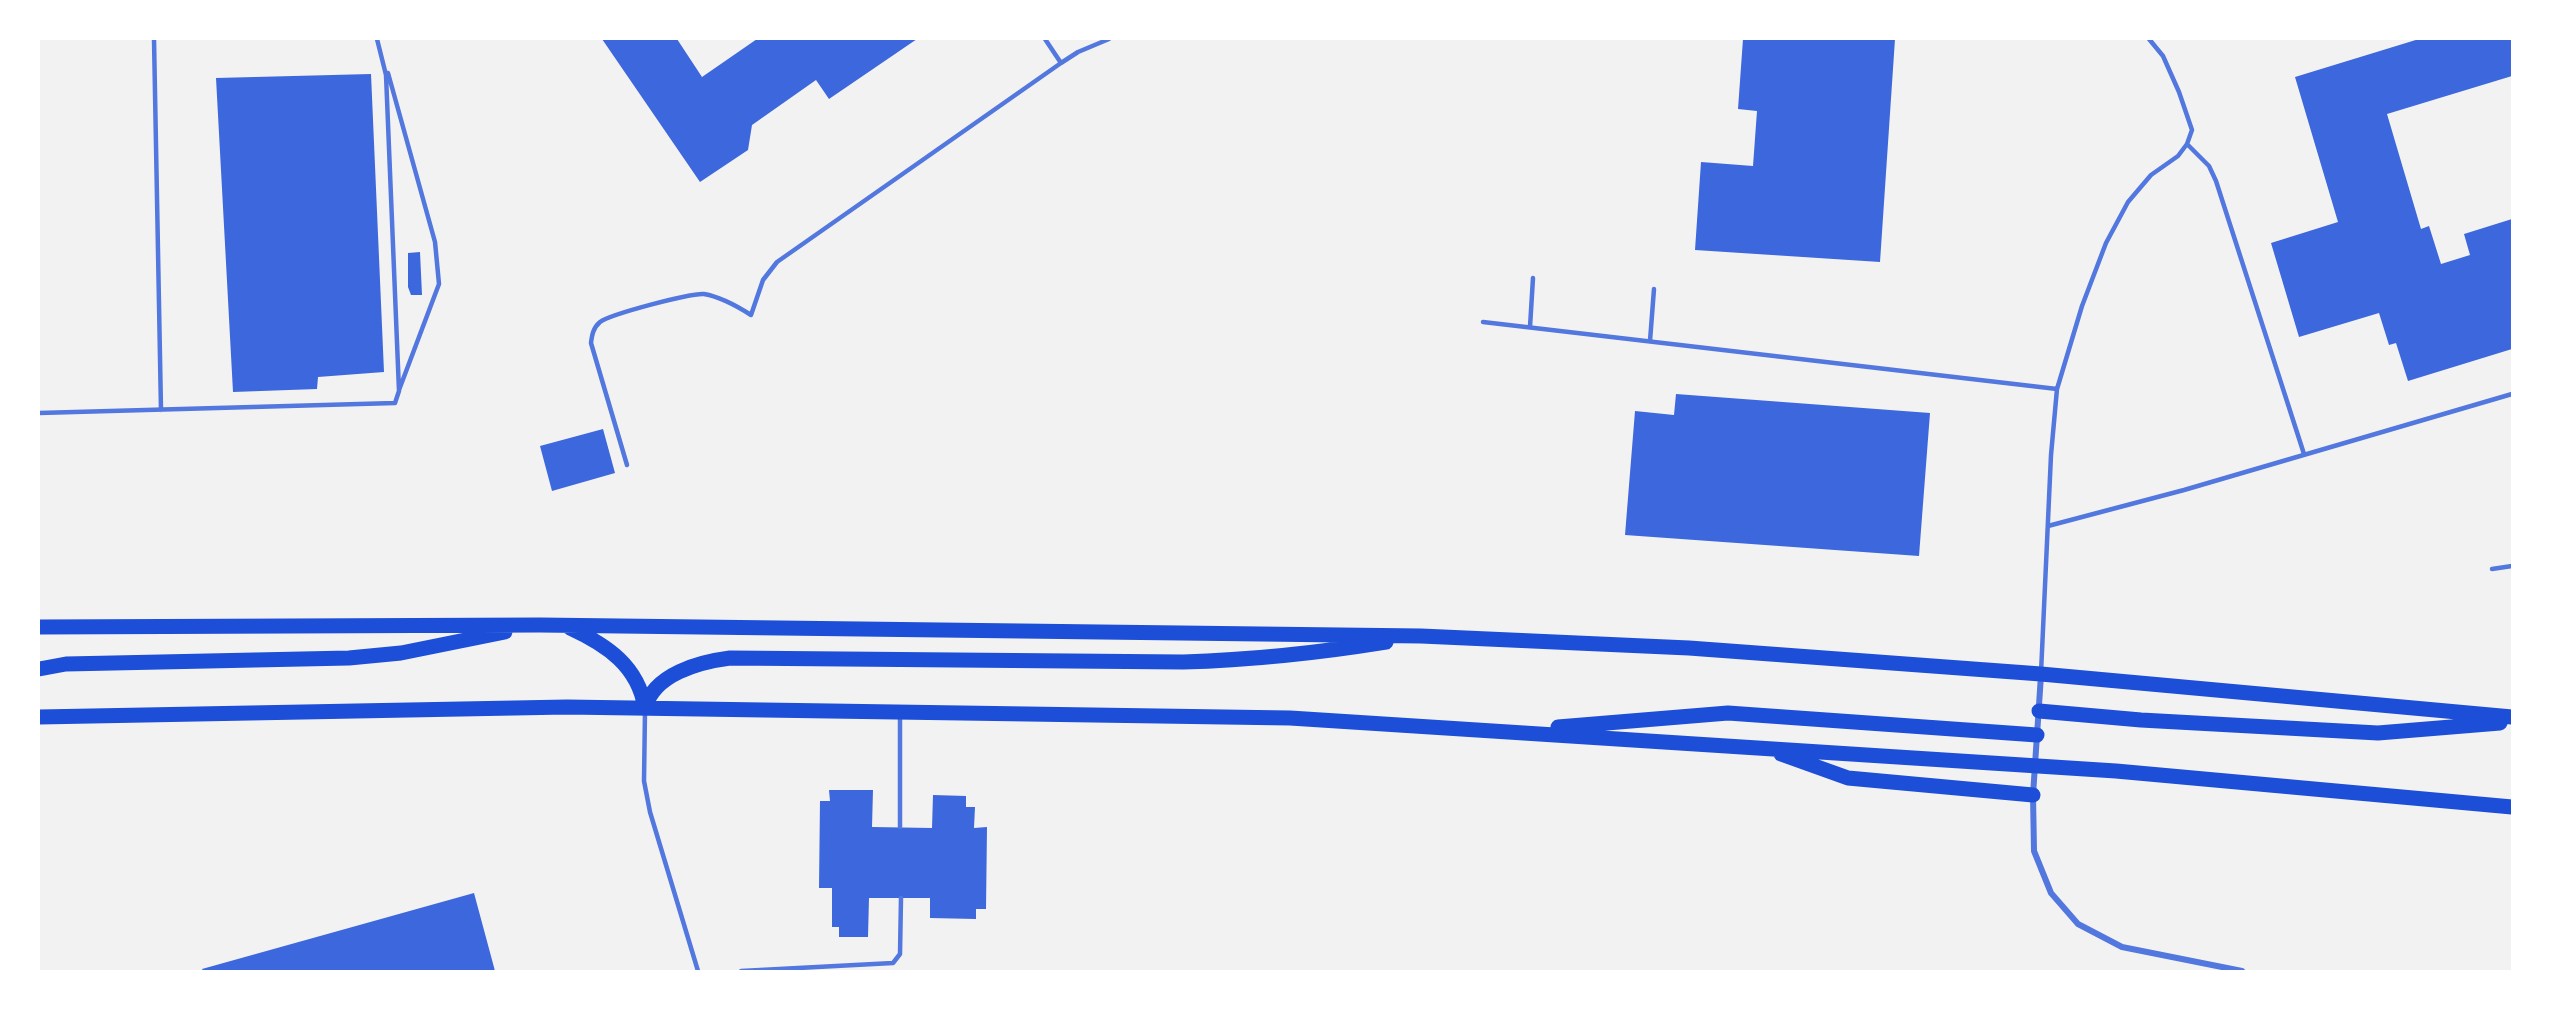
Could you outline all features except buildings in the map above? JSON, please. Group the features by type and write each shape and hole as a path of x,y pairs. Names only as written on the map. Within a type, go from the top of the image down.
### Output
{"main road":[{"path":"39,627 540,625 1421,636 1689,648 2041,674 2512,717"},
{"path":"39,669 66,664 349,658 401,653 540,625"},
{"path":"565,626 593,639 624,663 639,687 645,708"},
{"path":"645,708 654,691 672,675 697,664 730,658 1130,663 1247,660 1321,652 1421,636"},
{"path":"39,717 555,707 1290,718 2035,765 2512,807"},
{"path":"2039,711 2141,720 2378,734 2512,722"},
{"path":"1507,731 1728,713 2037,735"},
{"path":"1761,748 1848,778 2033,795"}],"street":[{"path":"2041,674 2033,795 2034,851 2051,893 2078,924 2122,947 2242,971"}],"lane":[{"path":"154,39 161,410"},
{"path":"377,39 437,255 439,284 399,391"},
{"path":"1045,39 1061,63"},
{"path":"627,465 591,343 592,334 602,320 680,297 702,294 724,300 751,315 763,280 777,262 1078,51 1109,39"},
{"path":"2041,674 2051,454 2057,389 2082,306 2106,243 2128,202 2151,175 2178,156 2187,144 2192,130 2163,56 2149,39"},
{"path":"39,413 390,405 398,399 386,75 382,53"},
{"path":"2187,144 2209,166 2216,181 2304,454"},
{"path":"1530,327 1533,278"},
{"path":"1650,341 1654,289"},
{"path":"1483,322 2057,389"},
{"path":"2048,526 2512,394"},
{"path":"2492,569 2512,566"},
{"path":"645,708 644,781 648,802 658,845 698,971"},
{"path":"900,712 900,827"},
{"path":"741,971 893,963 898,960 900,954 901,898"}]}
